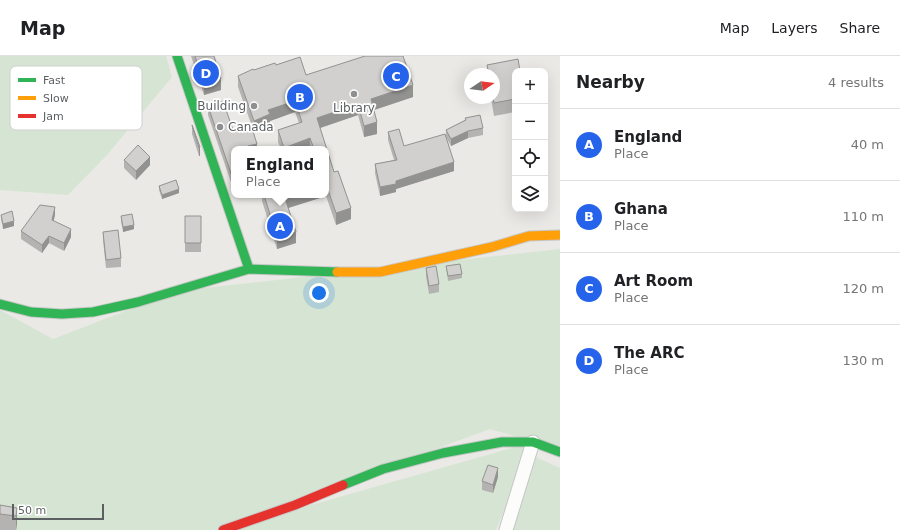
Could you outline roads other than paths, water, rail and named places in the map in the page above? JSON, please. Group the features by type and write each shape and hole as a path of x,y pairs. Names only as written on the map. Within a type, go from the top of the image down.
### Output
{"street":[{"path":"177,56 249,269"},
{"path":"0,304 31,312 62,314 93,312 138,302 249,269 380,272 492,247 529,236 560,235"},
{"path":"223,530 295,505 383,469 443,453 502,442 533,442 560,452"},
{"path":"506,530 533,442"}],"place":[{"name":"The ARC","path":"206,73"},
{"name":"Art Room","path":"396,76"},
{"name":"Library","path":"354,94"},
{"name":"Ghana","path":"300,97"},
{"name":"Building","path":"254,106"},
{"name":"Canada","path":"220,127"},
{"name":"England","path":"280,226"}]}
